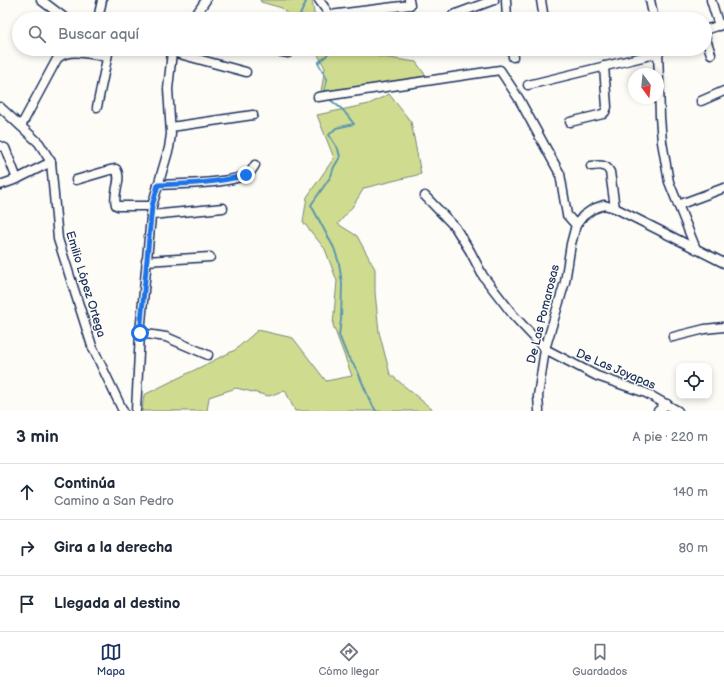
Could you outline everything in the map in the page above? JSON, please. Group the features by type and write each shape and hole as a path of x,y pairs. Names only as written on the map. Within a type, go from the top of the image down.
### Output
{"street":[{"path":"41,0 57,12"},
{"path":"99,12 102,0"},
{"path":"198,12 206,0"},
{"path":"319,0 328,12"},
{"path":"354,12 410,5 409,0"},
{"path":"461,12 494,0"},
{"path":"506,0 507,12"},
{"path":"541,0 543,12"},
{"path":"650,0 653,12"},
{"path":"711,0 722,25 712,28"},
{"path":"21,126 60,56"},
{"path":"97,107 107,56"},
{"path":"136,411 140,333 152,206 169,148 171,127 168,89 172,56"},
{"path":"193,56 246,72"},
{"path":"528,86 641,56"},
{"path":"659,56 660,117 662,142 669,182 696,249"},
{"path":"570,122 606,112 607,107 604,66"},
{"path":"318,97 500,70 519,100 560,174 567,215 576,225"},
{"path":"701,101 724,91"},
{"name":"Emilio López Ortega","path":"0,107 39,143 51,162 58,239 92,346 122,411"},
{"path":"171,127 253,114"},
{"path":"0,146 5,148 17,179"},
{"path":"0,186 51,162"},
{"path":"591,166 604,165 608,168 610,172 615,208"},
{"path":"158,185 203,183 234,178 251,172 255,166"},
{"path":"76,180 116,169 119,178 114,201 116,205 152,206"},
{"path":"678,205 724,188"},
{"name":"De Las Joyapas","path":"425,196 455,227 483,276 514,316 545,349 597,376 646,393 678,411"},
{"name":"De Las Pomarosas","path":"539,411 538,396 545,349 565,282 571,244 576,225 582,216 593,209 604,205 615,208 724,263"},
{"path":"151,216 223,208"},
{"path":"146,261 210,257"},
{"path":"673,337 705,329 724,327"},
{"path":"140,333 166,337 208,355"},
{"path":"658,411 667,404"}],"green space":[{"path":"260,0 312,0 314,12 286,12 282,8 261,2"},
{"path":"319,56 376,56 416,62 426,76 321,92 325,68"},
{"path":"389,94 411,122 421,174 364,188 353,206 338,224 357,236 375,269 375,292 379,332 390,374 434,411 295,411 285,390 269,396 236,388 209,397 207,411 142,411 144,395 235,350 258,330 293,338 326,381 352,376 333,325 337,281 325,249 303,222 307,197 334,158 317,115 369,104"}],"waterway":[{"path":"301,12 306,2 304,0"},
{"path":"324,93 327,79 318,63 326,56"},
{"path":"328,98 343,110 354,124 336,128 329,135 338,149 340,157 331,176 311,205 334,248 339,263 342,284 339,335 347,355 357,370 370,401 376,411"}],"route":[{"path":"140,333 152,206 158,185 214,182 246,175"}]}
